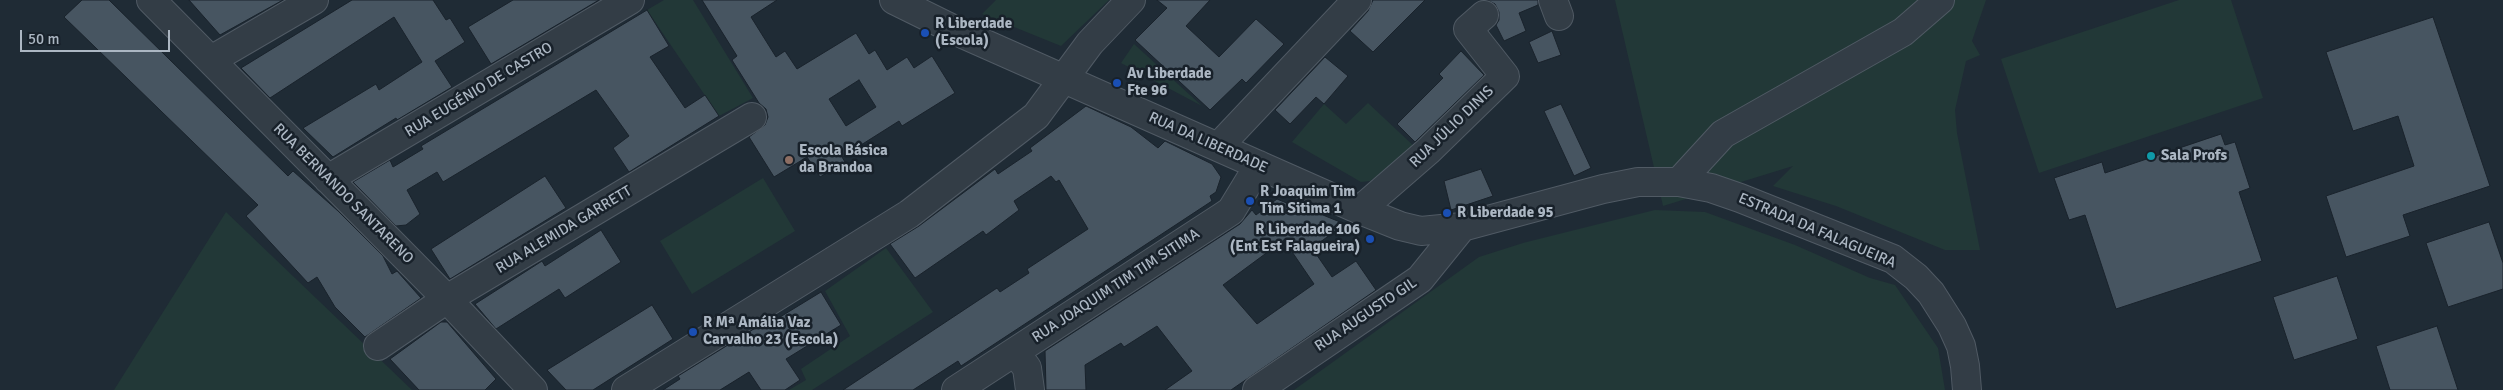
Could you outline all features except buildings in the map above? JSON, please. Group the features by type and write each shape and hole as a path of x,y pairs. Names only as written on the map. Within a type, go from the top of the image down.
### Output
{"street":[{"name":"RUA BERNANDO SANTARENO","path":"151,0 447,299 534,390"},
{"path":"211,60 314,0"},
{"name":"RUA EUGÉNIO DE CASTRO","path":"328,179 630,0"},
{"path":"626,390 909,214 1036,116 1090,44 1131,0"},
{"path":"1218,147 1357,0"},
{"path":"1679,182 1723,134 1903,32 1940,0"},
{"name":"RUA DA LIBERDADE","path":"903,2 1064,79 1360,210 1400,226 1421,231 1438,231 1462,227 1603,189 1638,182 1679,182"},
{"name":"RUA JÚLIO DINIS","path":"1360,210 1428,151 1505,76 1468,29 1484,15"},
{"name":"RUA ALEMIDA GARRETT","path":"378,346 447,299 752,117"},
{"name":"RUA JOAQUIM TIM TIM SITIMA","path":"956,390 1227,214 1231,211 1259,165"},
{"name":"ESTRADA DA FALAGUEIRA","path":"1679,182 1711,188 1740,198 1893,260 1916,277 1931,293 1952,326 1961,346 1965,366 1966,390"},
{"name":"RUA AUGUSTO GIL","path":"1257,390 1420,279 1462,227"},
{"path":"1015,352 1027,368 1030,390"}],"green space":[{"path":"664,0 693,0 753,98 719,116 647,10"},
{"path":"996,0 1109,0 1061,46 982,14"},
{"path":"1615,0 1986,0 1972,41 1980,55 1966,61 1955,110 1957,133 1980,250 1945,250 1836,206 1773,186 1793,166 1663,206"},
{"path":"2179,0 2231,0 2263,98 2039,173 2001,59"},
{"path":"1134,44 1202,106 1121,63"},
{"path":"1368,103 1416,148 1370,181 1361,182 1292,142 1324,104 1346,124"},
{"path":"763,178 795,231 692,294 660,241"},
{"path":"1655,210 1705,212 1795,245 1870,278 1895,285 1938,348 1945,390 1294,390 1479,257 1523,243"},
{"path":"226,212 412,390 114,390"},
{"path":"886,248 933,312 812,390 789,390 806,380 801,369 850,336 825,291"}],"place":[{"name":"R Liberdade (Escola)","path":"925,33"},
{"name":"Av Liberdade Fte 96","path":"1117,83"},
{"name":"Sala Profs","path":"2151,156"},
{"name":"Escola Básica da Brandoa","path":"789,160"},
{"name":"R Joaquim Tim Tim Sitima 1","path":"1250,201"},
{"name":"R Liberdade 95","path":"1447,213"},
{"name":"R Liberdade 106 (Ent Est Falagueira)","path":"1370,239"},
{"name":"R Mª Amália Vaz Carvalho 23 (Escola)","path":"693,332"}]}
